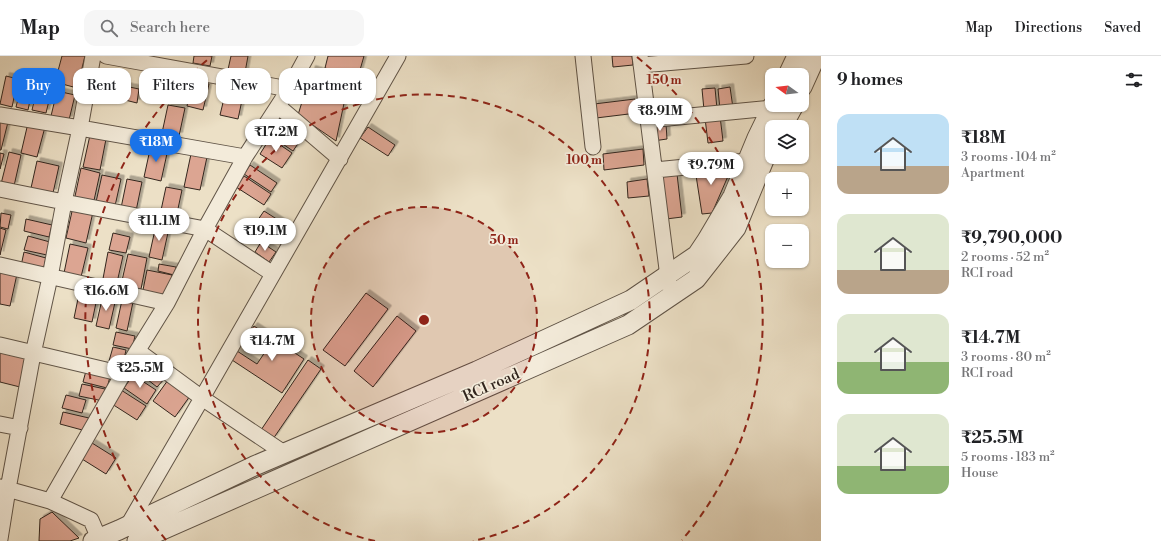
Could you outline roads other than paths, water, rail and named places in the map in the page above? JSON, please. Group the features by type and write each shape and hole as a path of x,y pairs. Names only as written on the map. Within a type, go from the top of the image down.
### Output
{"street":[{"path":"0,539 3,490 20,428 33,354 80,128 93,56"},
{"path":"106,56 279,87"},
{"path":"300,68 307,56"},
{"path":"132,534 202,398 398,56"},
{"path":"583,56 593,147"},
{"path":"670,298 641,60 746,56"},
{"path":"791,68 797,56"},
{"path":"809,72 816,56"},
{"path":"50,501 123,374 167,303 245,157 278,106 340,158"},
{"path":"648,120 765,107"},
{"path":"3,490 50,501 91,520 97,540 132,534 254,466 477,371 631,300 697,255 733,196 769,112"},
{"path":"0,115 245,157"},
{"name":"RCI road","path":"132,534 628,325 696,279 736,228 765,158"},
{"path":"654,170 747,161"},
{"path":"0,189 206,229 273,274"},
{"path":"0,266 167,303"},
{"path":"0,345 123,374"},
{"path":"138,351 202,398 284,453"},
{"path":"0,424 20,428"}]}
